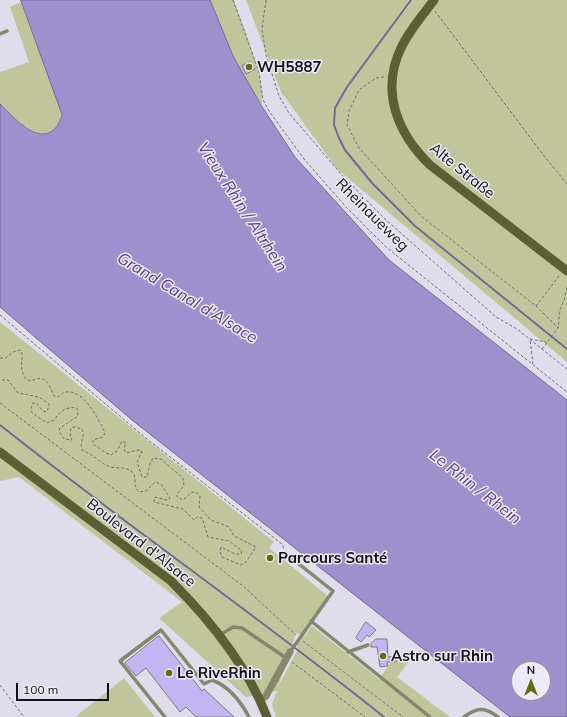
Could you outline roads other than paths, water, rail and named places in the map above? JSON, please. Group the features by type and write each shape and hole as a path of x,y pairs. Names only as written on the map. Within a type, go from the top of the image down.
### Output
{"street":[{"name":"Alte Straße","path":"432,2 401,48 396,60 392,79 392,90 396,116 402,129 418,153 430,165 563,273"},
{"name":"Boulevard d'Alsace","path":"0,452 170,581 189,599 220,636 244,670 267,717"},
{"path":"260,700 266,696 278,670 288,655"}],"lane":[{"path":"0,34 7,31"},
{"path":"220,636 233,627 242,628 288,655 296,641 333,591 285,553"},
{"path":"311,621 430,717"},
{"path":"165,717 120,661 161,630 204,684 212,680 222,685 233,695 249,717"},
{"path":"348,652 368,645"},
{"path":"464,717 472,711 480,708 490,711 498,717"}],"water":[{"path":"21,0 210,0 234,58 261,105 295,157 389,260 567,400 567,717 510,717 132,420 0,307 0,104 17,121 31,131 38,133 45,134 52,131 62,115"}],"waterway":[{"path":"411,0 347,87 335,108 334,125 339,138 345,150 372,183 415,226 567,349"},
{"path":"0,425 96,499 289,643 384,717"}],"place":[{"name":"WH5887","path":"249,67"},
{"name":"Parcours Santé","path":"270,558"},
{"name":"Astro sur Rhin","path":"383,656"},
{"name":"Le RiveRhin","path":"169,673"}],"water label":[{"name":"Vieux Rhin / Altrhein","path":"242,207"},
{"name":"Grand Canal d'Alsace","path":"187,298"},
{"name":"Le Rhin / Rhein","path":"475,487"}]}
